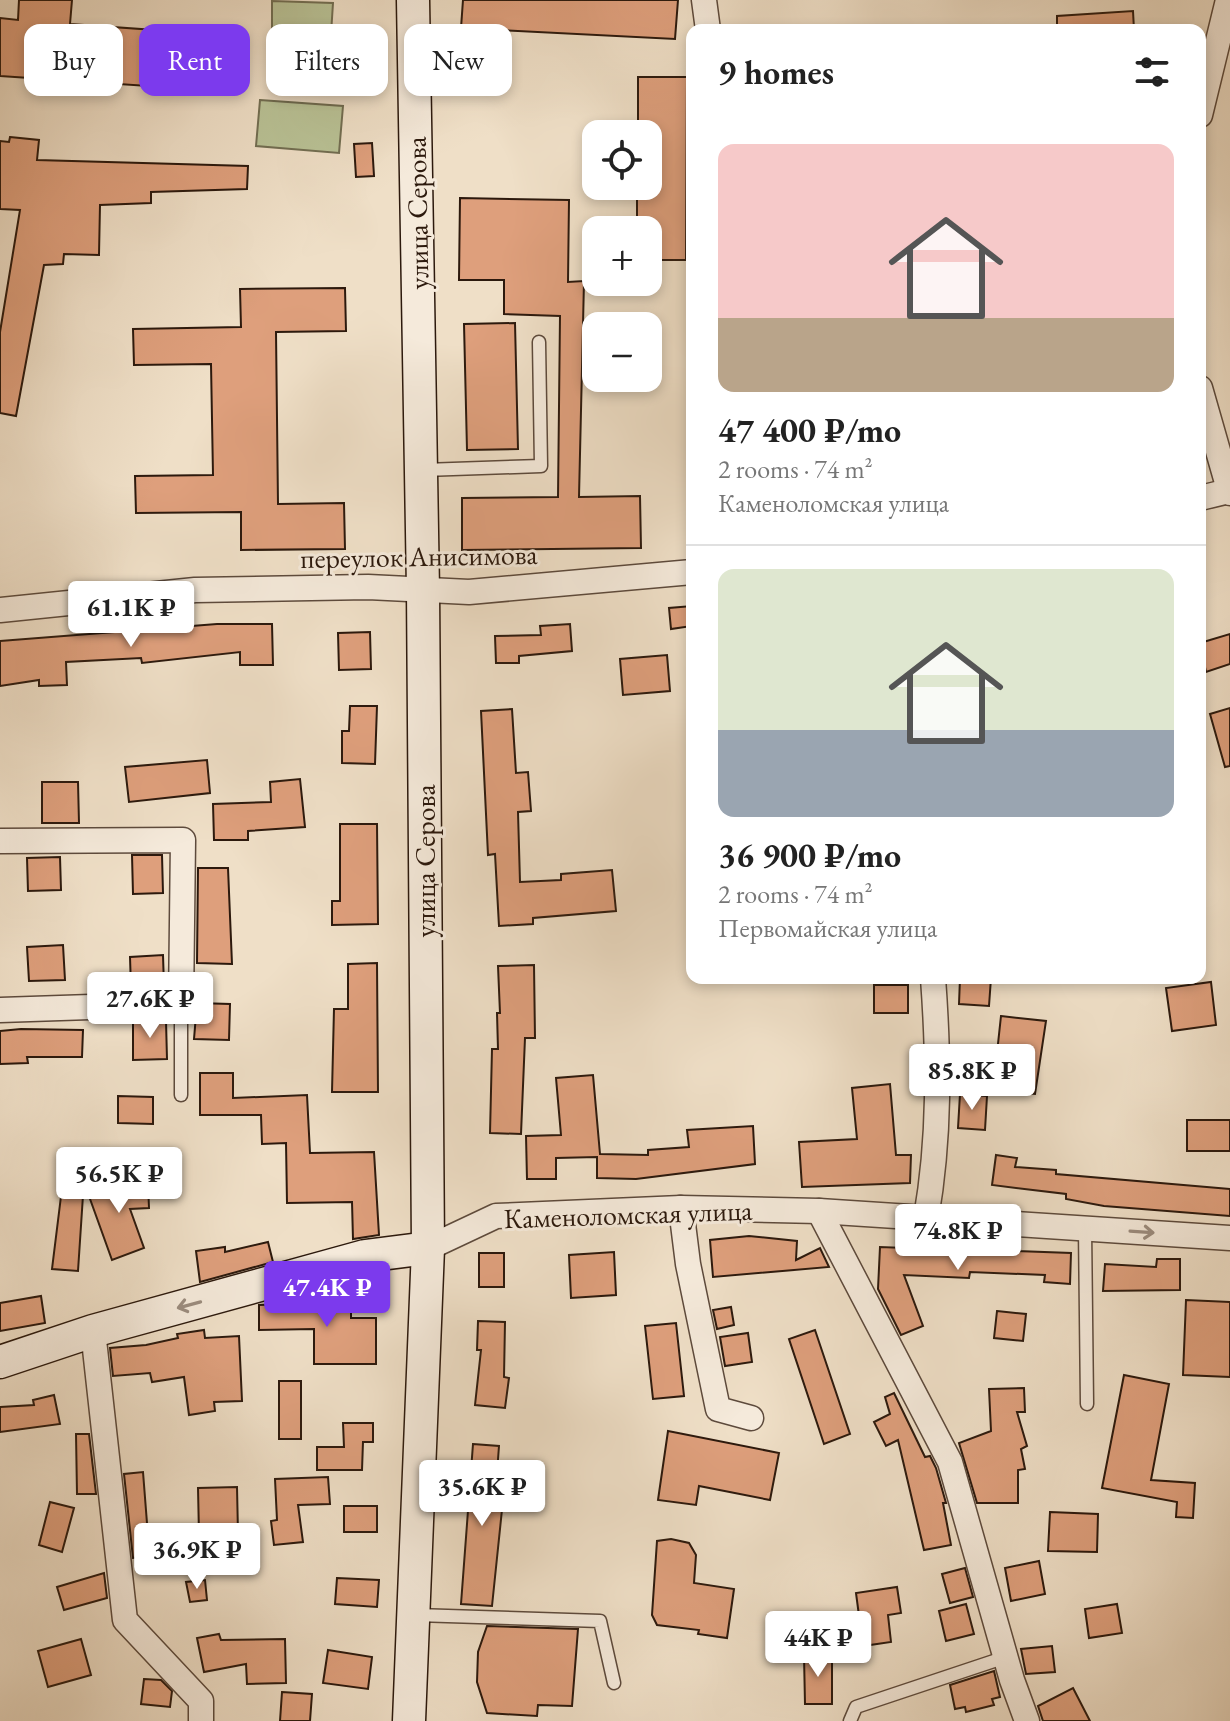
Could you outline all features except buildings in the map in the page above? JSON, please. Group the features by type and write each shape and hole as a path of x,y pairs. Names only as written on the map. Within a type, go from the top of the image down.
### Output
{"main road":[{"name":"улица Серова","path":"409,1721 428,1248 423,590 413,0"},
{"name":"Каменоломская улица","path":"0,1362 93,1331 365,1256 428,1248"}],"street":[{"path":"704,0 707,24"},
{"path":"1206,90 1228,0"},
{"path":"1206,409 1230,492 1206,497"},
{"name":"переулок Анисимова","path":"0,610 195,590 368,587 469,592 686,573"},
{"path":"0,841 183,840 181,1004 0,1010"},
{"path":"926,1218 936,1161 938,1049 933,984"},
{"path":"681,1208 688,1264 718,1409 751,1418"},
{"name":"Каменоломская улица","path":"428,1248 496,1216 681,1208 819,1211 1230,1238"},
{"path":"819,1211 950,1462 1027,1721"},
{"path":"93,1331 125,1620 201,1701 201,1721"}],"lane":[{"path":"421,470 541,466 539,342"},
{"path":"181,1004 181,1095"},
{"path":"1085,1228 1087,1404"},
{"path":"413,1615 600,1621 614,1683"},
{"path":"850,1721 856,1707 1006,1657"}],"green space":[{"path":"272,1 333,3 332,24 272,24"},
{"path":"260,100 343,106 339,153 256,146"}]}
